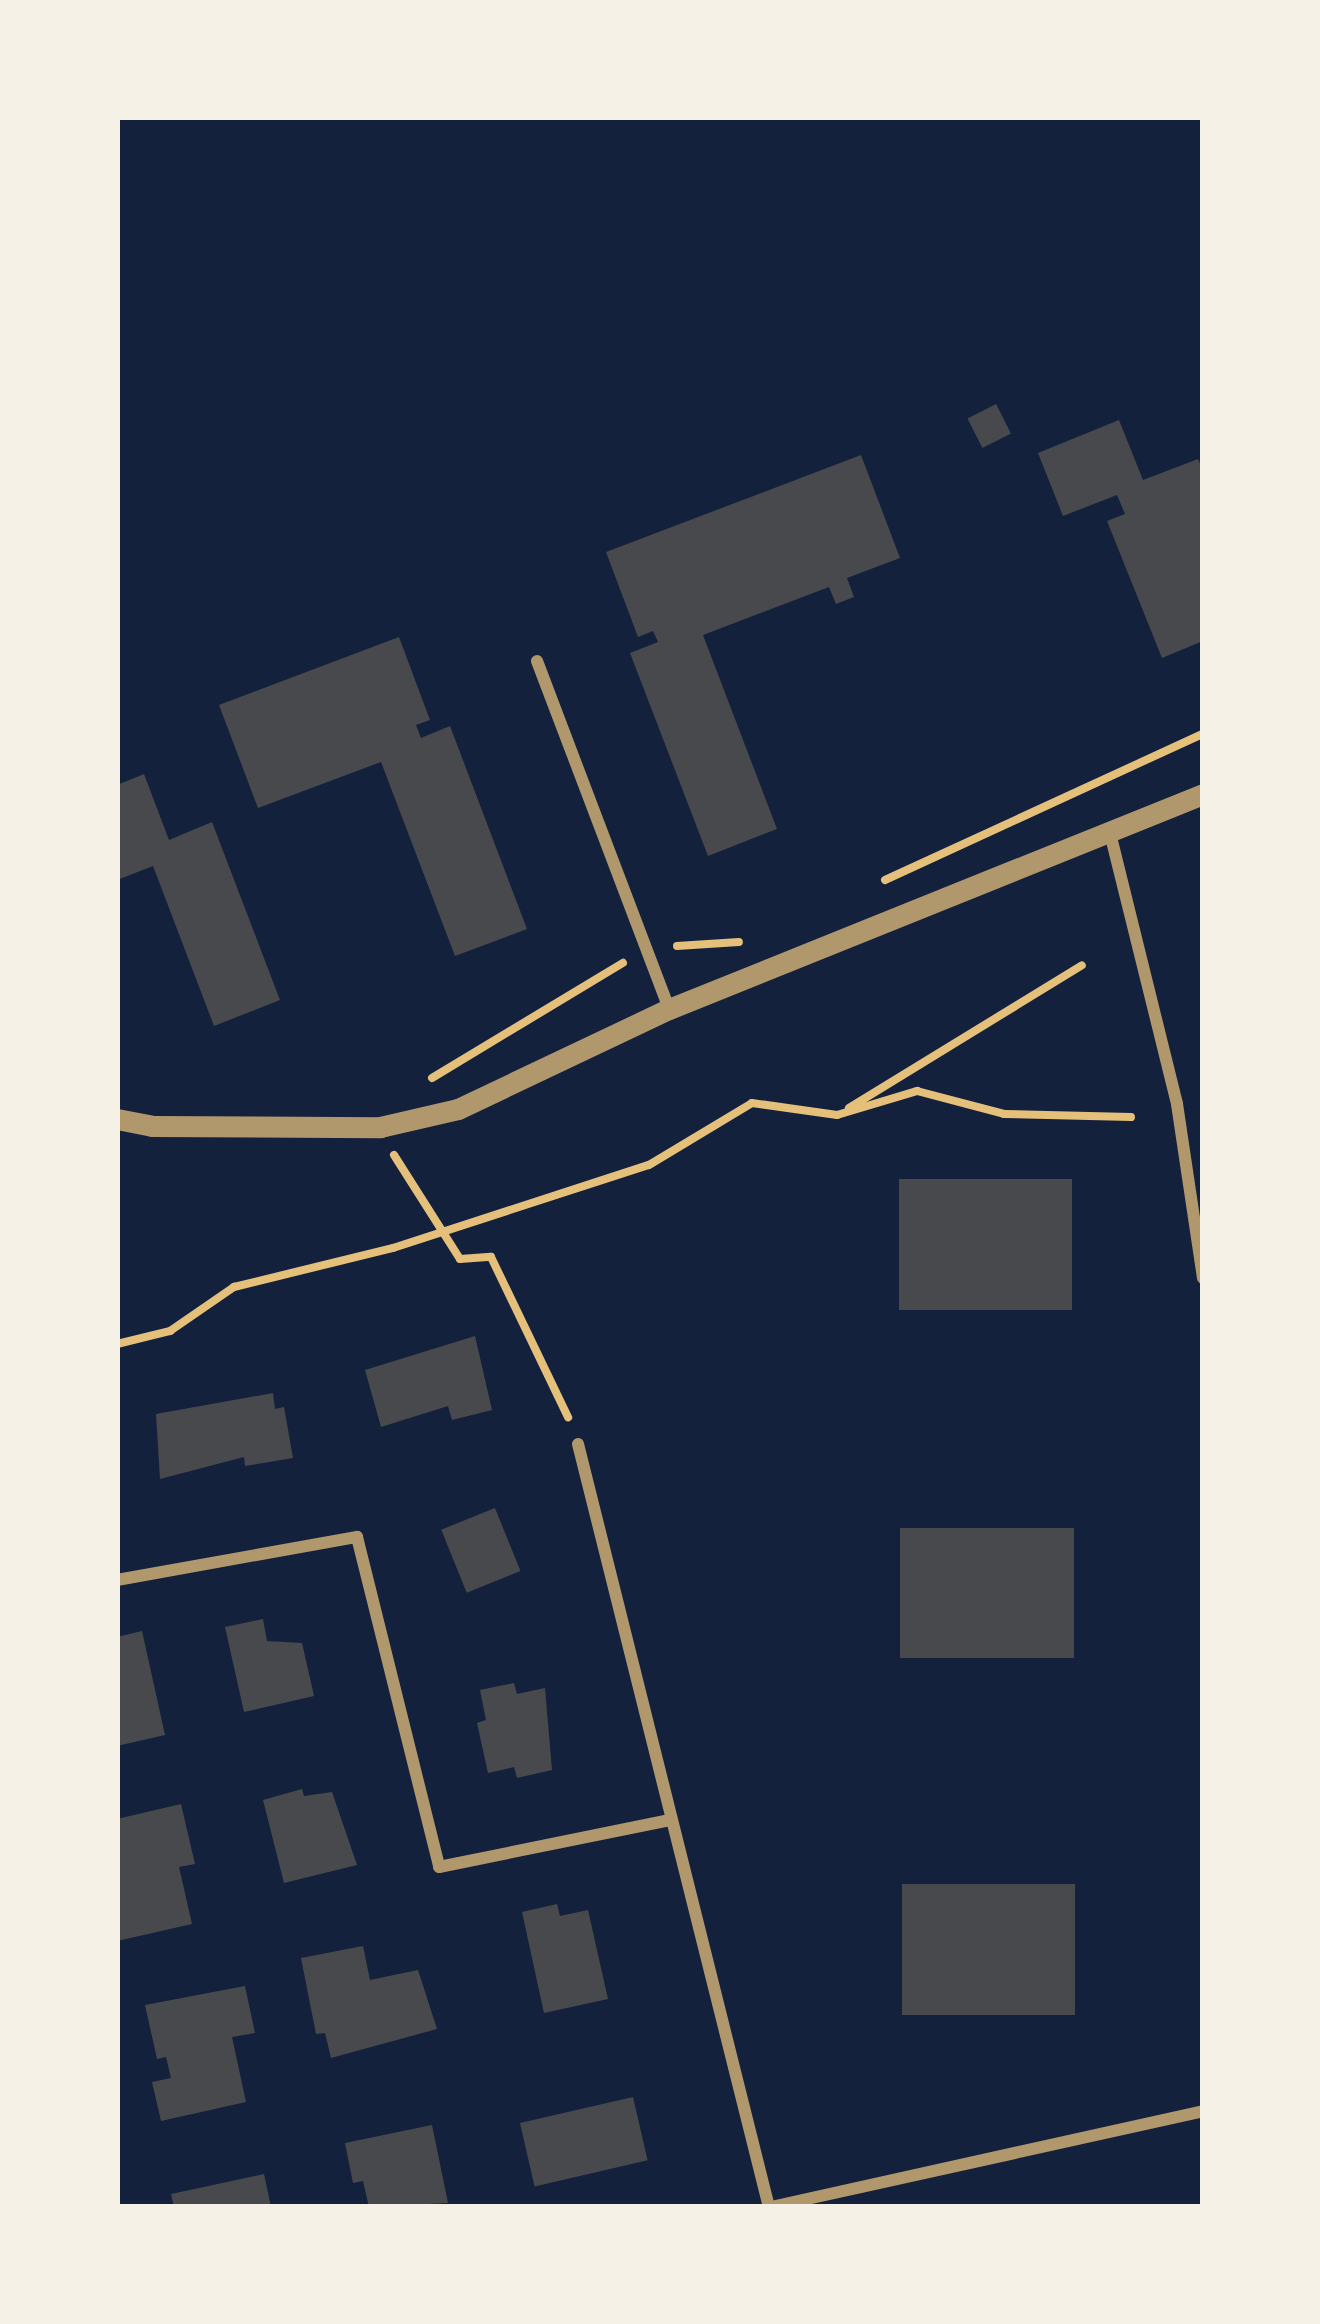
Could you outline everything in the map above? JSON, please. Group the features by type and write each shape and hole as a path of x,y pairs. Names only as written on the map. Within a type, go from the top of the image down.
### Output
{"street":[{"path":"538,661 669,1009"},
{"path":"117,1119 380,1126 458,1109 669,1009 1111,837 1203,794"},
{"path":"1111,837 1177,1104 1203,1278"},
{"path":"578,1444 770,2207 1203,2111"},
{"path":"117,1580 357,1537 439,1867 671,1820"}],"path":[{"path":"837,1114 1082,965"},
{"path":"117,1344 170,1331 234,1287 441,1232 649,1165 752,1102 837,1114 917,1091 1004,1114 1131,1117"},
{"path":"380,1126 460,1259 491,1257 557,1384"}],"building":[{"path":"996,404 1011,433 982,448 967,419"},
{"path":"1119,420 1143,480 1198,459 1203,470 1203,641 1162,658 1107,521 1125,514 1117,495 1063,516 1038,453"},
{"path":"861,455 900,558 847,578 854,597 836,604 829,587 703,635 777,829 708,856 630,653 658,642 653,631 638,637 606,552"},
{"path":"399,637 430,720 416,725 421,738 450,726 527,929 455,956 381,762 258,808 219,705"},
{"path":"144,774 169,840 212,822 280,1000 214,1026 153,866 117,880 117,785"},
{"path":"899,1179 1072,1179 1072,1310 899,1310"},
{"path":"475,1336 492,1410 452,1420 448,1406 381,1427 365,1370"},
{"path":"273,1393 275,1409 284,1407 293,1458 245,1466 244,1457 160,1479 156,1414"},
{"path":"495,1508 520,1571 467,1593 441,1530"},
{"path":"900,1528 1074,1528 1074,1658 900,1658"},
{"path":"263,1619 267,1641 302,1643 314,1696 244,1712 225,1627"},
{"path":"142,1631 165,1735 117,1746 117,1637"},
{"path":"514,1683 517,1694 545,1688 552,1770 517,1778 514,1767 488,1773 477,1723 486,1720 480,1690"},
{"path":"302,1789 304,1796 332,1792 357,1865 284,1883 263,1800"},
{"path":"181,1804 195,1864 179,1867 192,1924 117,1941 117,1819"},
{"path":"902,1884 1075,1884 1075,2015 902,2015"},
{"path":"557,1904 560,1916 588,1910 608,1999 544,2013 522,1912"},
{"path":"363,1946 370,1980 418,1970 437,2029 331,2058 325,2033 316,2034 301,1958"},
{"path":"245,1986 255,2033 232,2037 246,2102 161,2121 152,2082 171,2078 166,2057 157,2059 145,2005"},
{"path":"633,2097 648,2160 535,2186 520,2123"},
{"path":"432,2125 448,2203 369,2207 363,2181 353,2183 345,2143"},
{"path":"264,2174 271,2207 174,2207 171,2194"}]}
